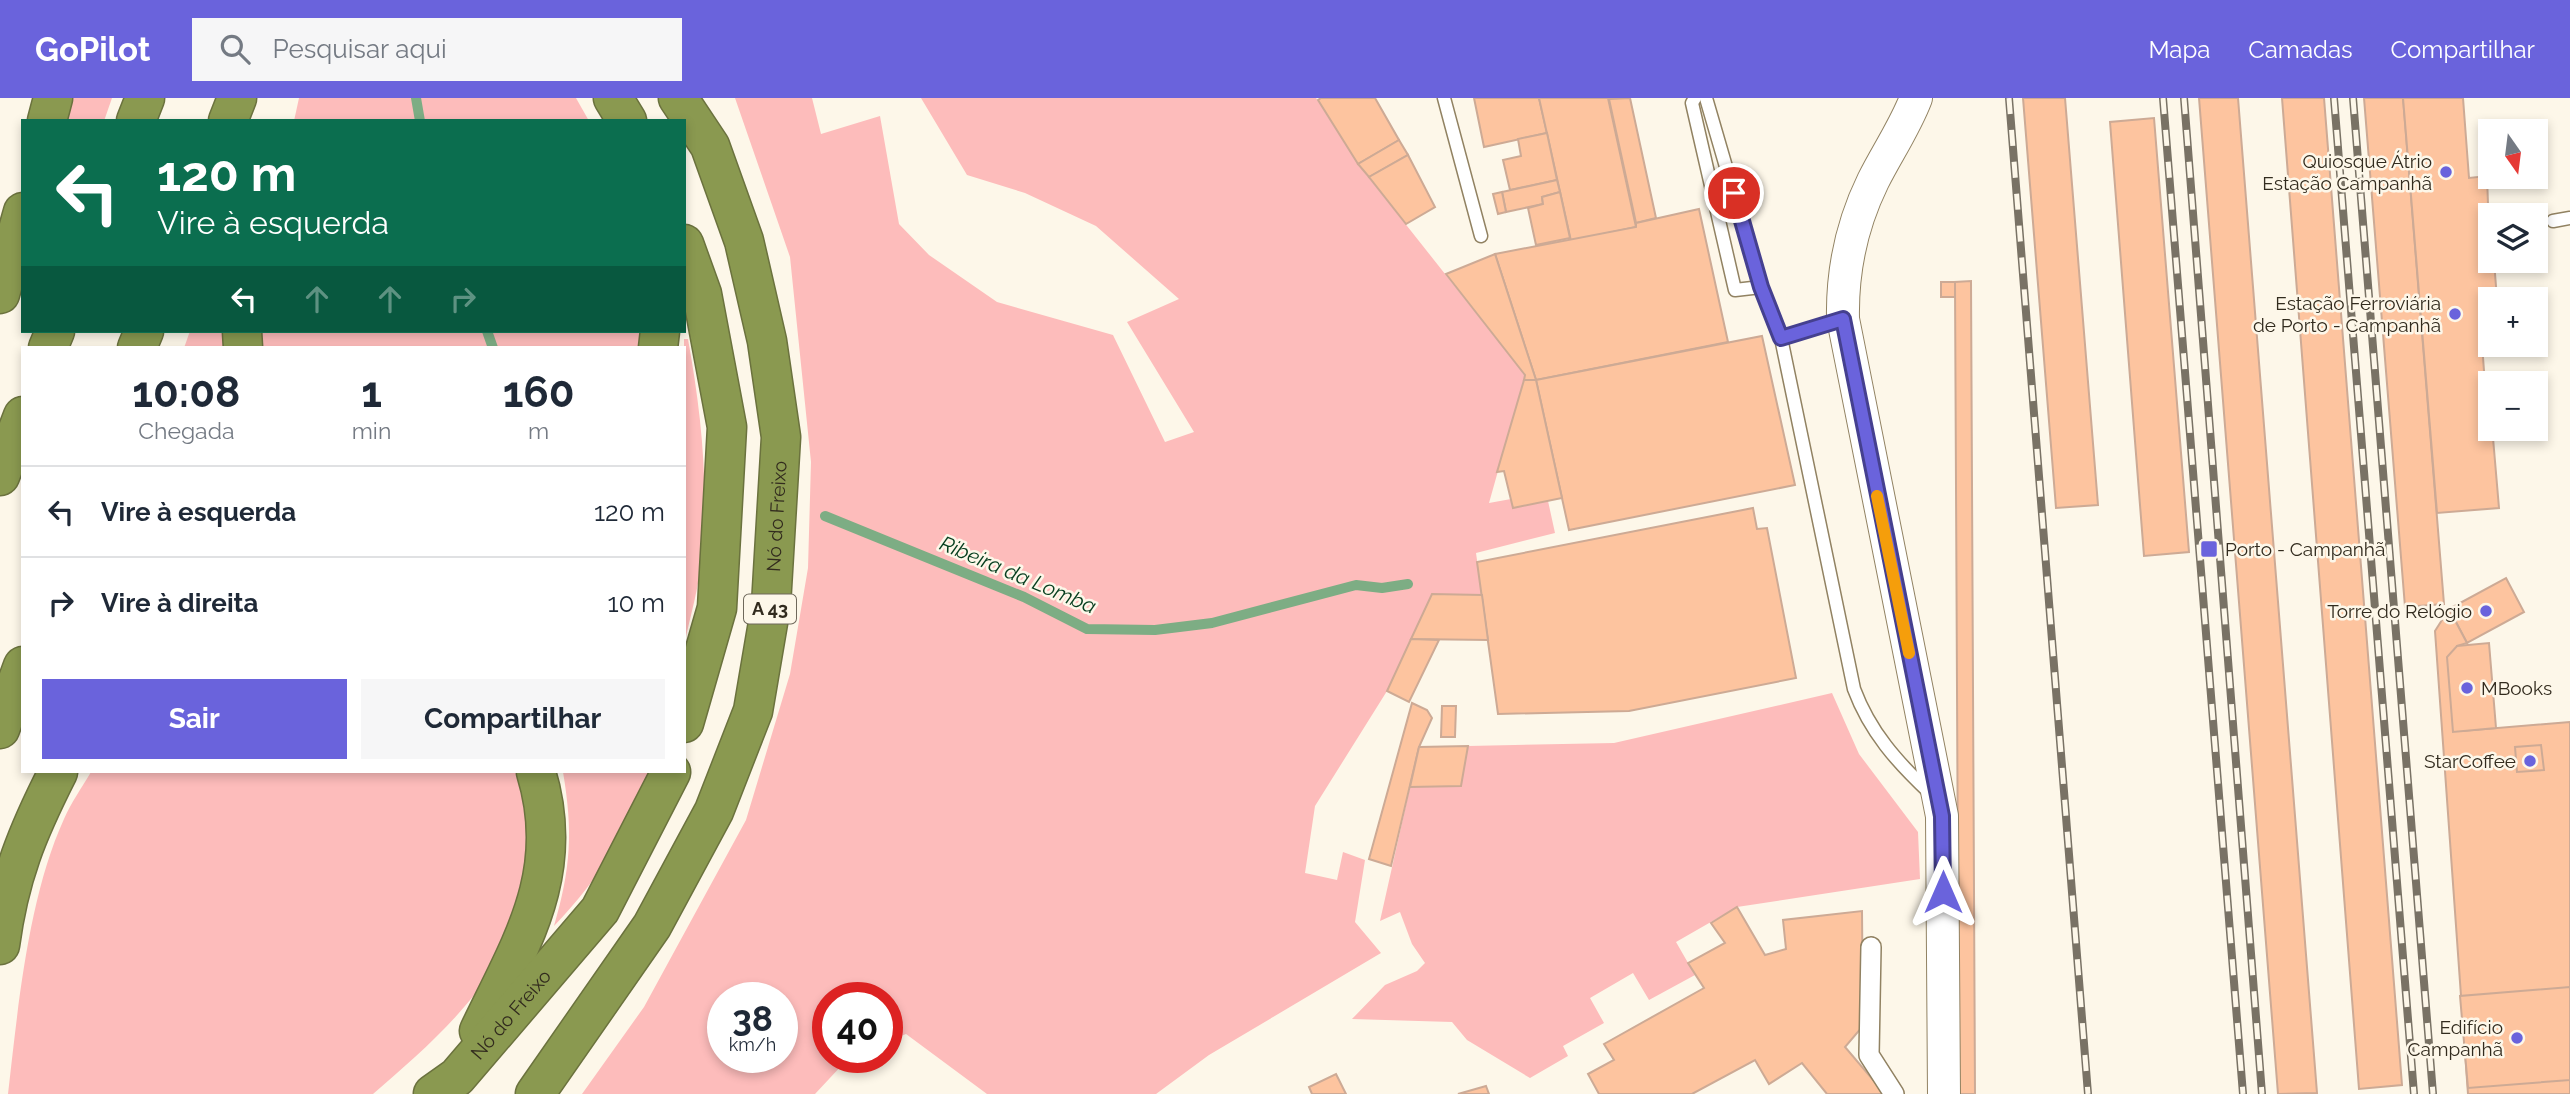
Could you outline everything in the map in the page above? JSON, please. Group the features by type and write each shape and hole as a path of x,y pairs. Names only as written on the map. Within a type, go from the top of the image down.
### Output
{"highway":[{"path":"48,119 53,98"},
{"path":"137,119 145,98"},
{"path":"229,119 237,98"},
{"path":"254,119 256,98"},
{"path":"613,98 626,119"},
{"name":"Nó do Freixo","path":"578,1033 652,926 714,811 753,711 771,605 781,436 767,341 744,241 710,146 678,98"},
{"path":"697,98 710,146"},
{"path":"0,294 21,219"},
{"name":"A 43","path":"686,250 702,294 727,427 717,608 686,716"},
{"path":"0,476 21,421"},
{"path":"0,729 21,671"},
{"path":"0,945 7,893 33,821 57,773"},
{"path":"445,1085 541,894 547,851 546,802 536,773"},
{"name":"Nó do Freixo","path":"445,1085 600,910 670,773"},
{"path":"534,1094 578,1033"},
{"name":"A 43","path":"508,1094 578,1033"}],"street":[{"path":"1916,98 1859,216 1844,277 1843,319 1938,800 1943,839 1944,1094"},
{"path":"1871,947 1869,1055 1894,1094"}],"lane":[{"path":"1444,98 1482,236"},
{"path":"1695,98 1692,103 1735,290 1761,287"},
{"path":"1706,98 1761,287 1781,338 1854,689 1882,743 1938,800"},
{"path":"2553,220 2570,219"},
{"path":"1781,338 1843,319"}],"shaded area":[{"path":"72,98 112,98 105,119 67,119"},
{"path":"299,98 576,98 588,119 294,119"},
{"path":"735,98 812,98 821,134 880,116 899,224 929,255 997,302 1113,335 1165,442 1194,432 1127,322 1179,299 1096,226 1025,193 967,175 921,98 1316,98 1358,164 1525,375 1489,503 1511,499 1513,508 1548,501 1555,533 1476,553 1482,595 1432,595 1387,691 1315,806 1305,873 1337,880 1343,852 1365,860 1355,922 1381,953 1209,1055 1156,1094 987,1094 906,1034 903,1035 903,982 812,982 812,1073 835,1073 815,1094 582,1094 644,1007 746,820 790,674 808,568 811,462 790,257"},
{"path":"189,333 234,333 235,346 185,346"},
{"path":"261,333 647,333 644,346 263,346"},
{"path":"684,339 688,339 703,448 705,502 701,568 686,638 686,346"},
{"path":"1832,693 1859,754 1918,832 1920,879 1737,907 1676,942 1695,975 1649,1000 1633,973 1590,998 1604,1023 1563,1046 1568,1056 1530,1078 1467,1040 1452,1022 1352,1019 1385,985 1417,971 1425,963 1412,944 1400,912 1380,921 1410,787 1460,786 1468,746 1614,743"},
{"path":"90,773 518,773 527,793 531,815 530,858 514,924 485,981 424,1049 373,1094 8,1094 33,918 52,850 73,801"},
{"path":"563,773 654,773 611,853 586,889 554,926 567,867 568,813"}],"building":[{"path":"1375,98 1399,140 1358,164 1318,100"},
{"path":"1474,98 1539,98 1547,133 1484,147"},
{"path":"1539,98 1608,98 1636,227 1571,241"},
{"path":"1630,98 1656,218 1636,223 1609,99"},
{"path":"2023,98 2065,98 2098,505 2056,508"},
{"path":"2199,98 2238,98 2317,1093 2278,1094"},
{"path":"2282,98 2324,98 2402,1085 2359,1089"},
{"path":"2364,98 2403,98 2444,604 2405,607"},
{"name":"Estação Ferroviária de Porto - Campanhã","path":"2403,98 2463,98 2469,178 2478,177 2478,189 2487,189 2488,203 2478,203 2478,273 2495,273 2496,287 2478,287 2478,357 2483,357 2484,371 2478,371 2478,441 2493,441 2499,508 2437,513"},
{"path":"2154,118 2189,552 2144,556 2110,122"},
{"path":"1547,133 1557,180 1510,190 1503,160 1521,156 1518,139"},
{"path":"1399,140 1408,155 1369,177 1358,164"},
{"path":"1408,155 1435,207 1406,224 1369,177"},
{"path":"1557,180 1560,192 1542,197 1543,204 1506,212 1502,192"},
{"path":"1502,192 1506,212 1498,214 1493,194"},
{"path":"1560,192 1570,238 1536,245 1528,208 1543,204 1542,197"},
{"path":"1699,209 1728,342 1536,380 1495,254 1636,227 1636,223"},
{"path":"1495,254 1536,380 1524,380 1525,375 1446,274"},
{"path":"1971,281 1975,1094 1959,1094 1955,282"},
{"path":"1941,282 1955,282 1955,297 1941,297"},
{"path":"1762,336 1795,485 1569,530 1536,380"},
{"path":"1524,380 1536,380 1562,498 1513,508 1504,471 1497,472"},
{"path":"1753,508 1757,529 1767,528 1796,678 1629,711 1498,714 1477,562"},
{"name":"Torre do Relógio","path":"2506,578 2524,612 2467,643 2449,609"},
{"path":"1432,594 1482,595 1488,640 1411,639"},
{"path":"2449,609 2467,643 2457,646 2462,731 2570,722 2570,1094 2468,1094 2435,631"},
{"path":"1411,639 1439,640 1409,702 1387,691"},
{"path":"2489,643 2496,728 2453,732 2447,657 2457,646"},
{"path":"1412,703 1427,710 1432,718 1419,747 1391,866 1369,859"},
{"path":"1442,706 1456,706 1455,737 1441,737"},
{"path":"2541,745 2544,770 2517,772 2515,747"},
{"path":"1468,746 1461,786 1410,787 1419,747"},
{"path":"1737,907 1765,955 1786,949 1783,920 1862,911 1863,1026 1845,1047 1885,1094 1827,1094 1802,1063 1769,1084 1755,1060 1692,1094 1599,1094 1588,1074 1614,1060 1604,1044 1704,988 1688,963 1725,943 1711,923"},
{"name":"Edifício Campanhã","path":"2570,987 2570,1080 2468,1088 2460,996"},
{"path":"1336,1074 1346,1094 1312,1094 1309,1087"},
{"path":"1486,1086 1489,1094 1458,1094"}],"waterway":[{"name":"Ribeira da Lomba","path":"416,98 420,119"},
{"name":"Ribeira da Lomba","path":"488,333 492,346"},
{"name":"Ribeira da Lomba","path":"825,516 1024,597 1087,629 1155,630 1212,623 1356,585 1382,588 1408,584"}],"railway":[{"path":"2009,98 2088,1094"},
{"path":"2163,98 2243,1094"},
{"path":"2184,98 2262,1094"},
{"path":"2334,98 2414,1094"},
{"path":"2353,98 2433,1094"}],"slow traffic":[{"path":"1877,496 1909,653"}],"place":[{"name":"Quiosque Átrio Estação Campanhã","path":"2446,172"},
{"name":"Estação Ferroviária de Porto - Campanhã","path":"2455,314"},
{"name":"Porto - Campanhã","path":"2209,549"},
{"name":"Torre do Relógio","path":"2486,611"},
{"name":"MBooks","path":"2467,688"},
{"name":"StarCoffee","path":"2530,761"},
{"name":"Edifício Campanhã","path":"2517,1038"}],"route":[{"path":"1734,193 1761,287 1781,338 1843,319 1942,816 1943,892"}]}
